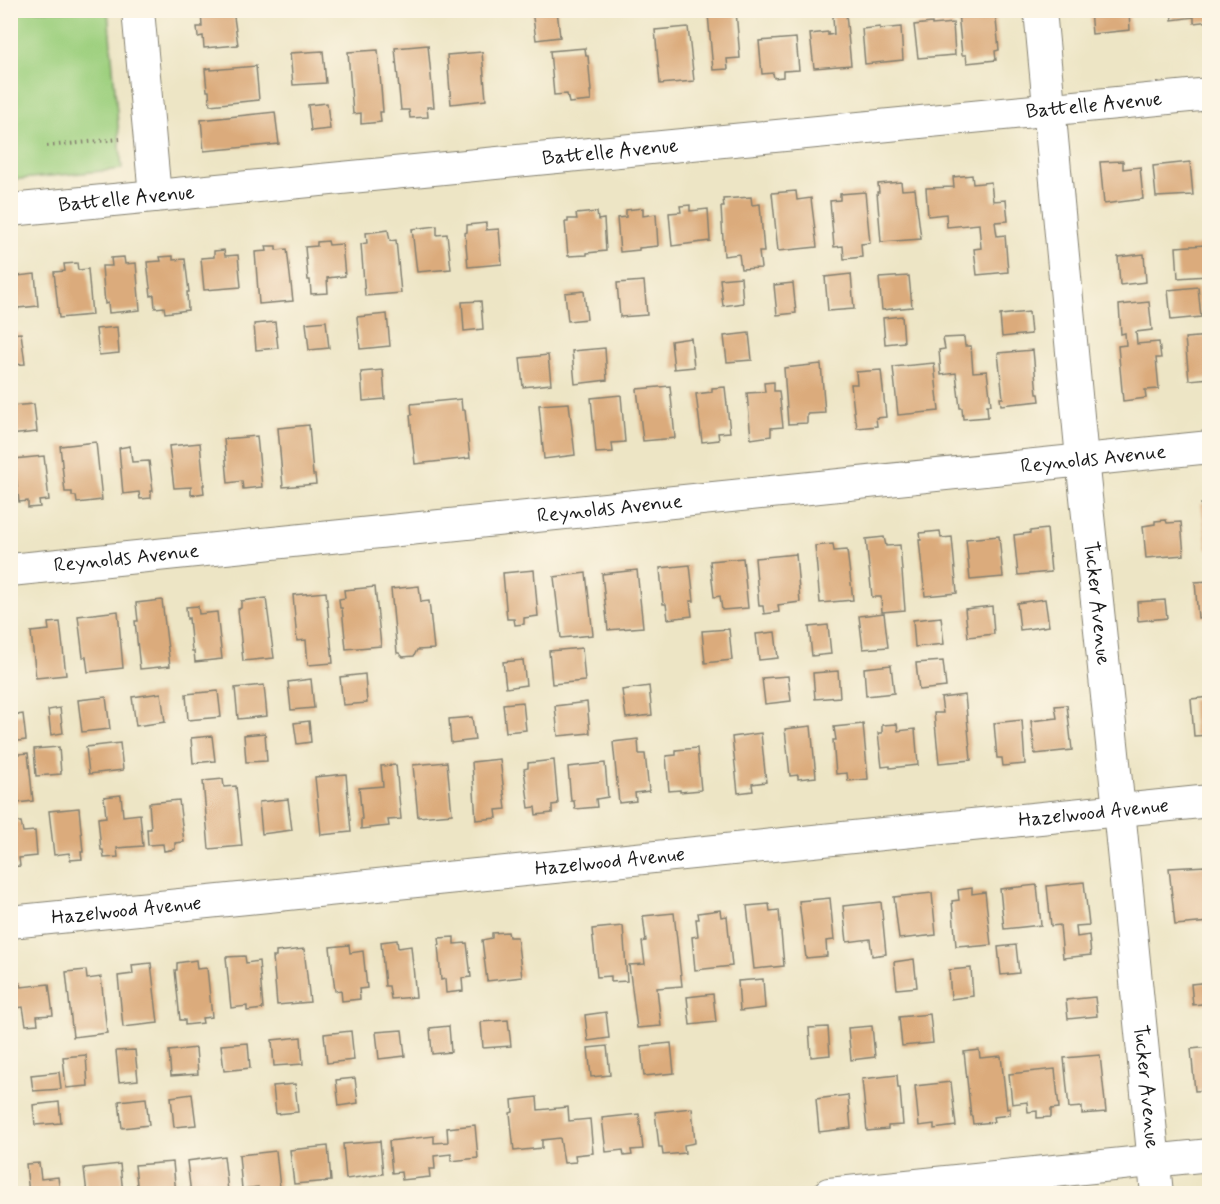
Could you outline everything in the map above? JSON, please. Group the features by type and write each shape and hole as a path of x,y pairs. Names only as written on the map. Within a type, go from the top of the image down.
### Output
{"street":[{"path":"138,10 155,196"},
{"name":"Tucker Avenue","path":"1040,10 1082,459 1156,1194"},
{"name":"Battelle Avenue","path":"10,210 1209,94"},
{"name":"Reynolds Avenue","path":"10,570 1209,447"},
{"name":"Hazelwood Avenue","path":"10,922 1209,801"},
{"path":"829,1194 1209,1155"}],"path":[{"path":"47,146 121,139"}],"green space":[{"path":"11,10 108,11 122,169 11,180"}],"building":[{"path":"201,10 233,10 238,45 204,48 203,36 198,37 197,27 202,27"},
{"path":"532,10 557,10 560,37 536,40"},
{"path":"720,10 736,11 740,58 727,59 728,69 713,70 708,14 721,13"},
{"path":"995,10 999,50 995,51 996,60 967,63 966,55 962,55 958,12"},
{"path":"1090,10 1129,10 1130,30 1092,34"},
{"path":"1171,10 1210,10 1210,21 1194,23 1194,17 1172,20"},
{"path":"846,14 851,65 814,68 810,34 828,32 828,35 834,34 833,16"},
{"path":"932,23 932,25 953,23 955,55 918,58 914,25"},
{"path":"688,27 694,81 660,84 655,30"},
{"path":"880,27 880,29 901,27 903,60 865,64 862,29"},
{"path":"796,38 799,70 783,71 783,77 774,78 773,73 762,74 759,41"},
{"path":"428,45 434,107 427,107 428,117 410,118 409,110 401,110 395,48"},
{"path":"585,48 586,56 588,56 591,101 569,103 567,94 554,95 550,51"},
{"path":"378,50 383,112 380,112 381,122 361,124 361,113 353,114 348,52"},
{"path":"323,51 326,83 293,85 290,53"},
{"path":"482,52 486,100 451,104 447,55"},
{"path":"256,66 259,100 210,105 205,69"},
{"path":"327,103 330,129 311,131 308,105"},
{"path":"275,112 279,144 204,151 201,120"},
{"path":"1210,160 1210,194 1208,194 1205,161"},
{"path":"1123,161 1123,169 1140,167 1143,199 1104,204 1100,162"},
{"path":"1190,162 1193,195 1156,197 1153,166"},
{"path":"972,175 973,184 991,182 993,201 1006,200 1008,221 995,222 997,236 1005,235 1008,272 977,275 974,249 981,248 979,224 947,227 946,214 928,216 926,188 954,187 953,177"},
{"path":"901,182 902,190 915,189 921,239 881,242 878,184"},
{"path":"796,191 797,200 811,198 817,247 778,251 772,193"},
{"path":"865,192 870,243 861,244 862,257 844,259 843,246 834,247 830,201 840,200 840,194"},
{"path":"751,197 752,205 760,204 764,252 759,252 761,268 741,269 739,254 724,256 721,207 724,207 723,199"},
{"path":"690,205 690,211 708,209 710,241 672,246 669,213 681,212 680,206"},
{"path":"643,208 643,216 656,214 658,246 620,252 617,218 626,217 626,210"},
{"path":"597,212 598,220 604,219 606,251 568,256 565,222 568,222 568,219 577,219 576,214"},
{"path":"486,223 486,230 499,229 502,264 468,267 465,233 467,225"},
{"path":"437,226 437,235 447,234 451,269 417,272 412,229"},
{"path":"388,230 390,241 396,240 401,293 365,296 361,244 367,243 366,233"},
{"path":"328,241 329,245 342,244 345,276 327,278 328,293 311,294 305,247 317,246 317,242"},
{"path":"1205,245 1207,276 1178,278 1176,247"},
{"path":"266,246 276,246 276,250 287,249 293,301 259,304 255,252 267,251"},
{"path":"224,250 225,256 238,255 241,287 204,290 201,258 214,257 214,251"},
{"path":"1144,254 1146,282 1120,285 1118,257"},
{"path":"173,256 173,260 185,259 189,292 187,292 188,310 165,313 164,307 155,308 154,295 151,296 147,262 161,261 160,257"},
{"path":"124,257 125,264 136,263 140,310 109,313 108,303 105,304 102,266 112,266 111,258"},
{"path":"77,263 78,270 88,269 92,315 59,318 54,272 65,271 64,264"},
{"path":"10,271 18,271 18,276 35,274 38,306 10,310"},
{"path":"851,274 854,309 828,311 825,277"},
{"path":"909,276 912,307 882,310 879,278"},
{"path":"741,277 743,303 723,306 720,279"},
{"path":"644,281 647,315 620,317 617,283"},
{"path":"793,283 796,313 777,315 774,285"},
{"path":"1198,287 1201,317 1171,320 1168,290"},
{"path":"584,291 587,319 568,321 565,293"},
{"path":"481,301 483,329 464,331 462,302"},
{"path":"1149,302 1152,330 1136,332 1137,344 1159,342 1161,358 1156,358 1159,389 1145,390 1146,398 1123,401 1118,346 1126,345 1125,333 1121,334 1119,305"},
{"path":"1029,312 1031,334 1002,337 1000,315"},
{"path":"387,314 390,346 360,349 357,317"},
{"path":"902,316 904,342 885,344 883,318"},
{"path":"326,321 329,348 309,350 306,323"},
{"path":"275,322 278,348 256,350 254,324"},
{"path":"117,327 119,353 99,355 96,329"},
{"path":"21,333 25,364 10,365 10,334"},
{"path":"749,333 752,360 727,362 724,336"},
{"path":"1210,336 1210,378 1189,380 1185,338"},
{"path":"964,337 965,346 971,346 973,372 987,371 991,405 987,405 988,417 963,419 956,373 941,375 939,350 945,349 943,338"},
{"path":"691,338 694,367 674,369 671,341"},
{"path":"605,348 607,380 575,384 572,351"},
{"path":"1033,350 1037,394 1039,394 1040,401 1001,405 1000,398 1003,398 998,353"},
{"path":"548,355 551,384 523,387 520,358"},
{"path":"934,363 939,411 898,415 893,367"},
{"path":"821,364 825,413 807,414 807,423 788,424 784,368"},
{"path":"383,370 385,399 363,401 361,372"},
{"path":"881,370 886,417 876,418 877,426 857,428 851,384 857,384 856,372"},
{"path":"774,382 774,391 779,391 783,427 771,428 771,436 751,439 747,393 765,392 764,383"},
{"path":"670,386 675,438 643,441 637,389"},
{"path":"725,387 730,432 718,433 719,440 702,442 696,394 712,392 712,388"},
{"path":"621,395 625,442 612,443 613,452 596,453 591,398"},
{"path":"461,399 462,410 465,410 470,458 415,464 411,404"},
{"path":"569,403 575,455 544,459 539,405"},
{"path":"34,404 37,432 10,435 10,406"},
{"path":"309,425 313,475 315,475 316,484 283,487 278,428"},
{"path":"257,436 262,487 243,489 242,481 228,483 224,439"},
{"path":"96,442 102,500 77,503 76,496 72,496 72,492 65,492 60,446"},
{"path":"200,443 204,493 191,495 191,487 174,488 169,446"},
{"path":"130,446 132,462 149,461 153,491 151,491 151,498 140,499 139,492 123,494 119,448"},
{"path":"44,456 49,500 39,501 40,507 28,508 28,501 19,502 14,459"},
{"path":"1201,504 1210,504 1210,549 1207,549"},
{"path":"1166,520 1167,523 1181,522 1184,555 1146,558 1143,526 1155,524 1155,521"},
{"path":"1047,529 1051,572 1018,575 1014,535"},
{"path":"940,531 941,538 952,537 957,593 925,596 920,533"},
{"path":"999,536 1003,577 970,580 966,539"},
{"path":"884,537 886,546 900,545 905,610 882,612 881,597 872,597 866,539"},
{"path":"833,544 834,551 847,550 853,600 820,603 815,546"},
{"path":"796,554 800,602 778,605 779,612 764,614 763,606 759,606 755,558"},
{"path":"743,558 748,608 722,610 720,596 714,597 710,561"},
{"path":"690,565 694,601 690,601 692,616 668,619 666,604 663,604 660,568"},
{"path":"534,570 538,616 524,618 524,624 515,625 514,619 507,619 503,573"},
{"path":"637,570 643,627 608,630 602,574"},
{"path":"586,573 593,635 561,638 554,577"},
{"path":"1210,581 1210,617 1198,618 1195,582"},
{"path":"419,586 421,602 429,601 434,649 417,650 414,656 403,657 397,653 391,589"},
{"path":"375,587 381,646 346,649 339,599 345,598 344,590"},
{"path":"326,592 333,663 308,665 306,640 297,641 293,595"},
{"path":"266,598 274,658 243,661 238,609 241,608 241,601"},
{"path":"1045,599 1049,626 1020,630 1017,603"},
{"path":"162,600 170,666 140,669 135,621 138,621 136,603"},
{"path":"1165,600 1167,618 1138,621 1137,602"},
{"path":"198,606 199,614 217,612 222,659 195,662 186,607"},
{"path":"992,606 994,634 968,637 965,609"},
{"path":"118,611 123,668 88,672 86,657 83,657 78,616"},
{"path":"884,613 888,647 863,649 859,616"},
{"path":"941,617 944,644 915,647 913,620"},
{"path":"60,622 66,675 36,678 31,632 49,630 48,623"},
{"path":"828,625 831,654 812,656 809,627"},
{"path":"729,629 732,660 705,663 702,631"},
{"path":"775,632 778,658 759,660 756,634"},
{"path":"582,648 585,681 552,684 549,651"},
{"path":"523,660 526,685 506,688 503,662"},
{"path":"943,661 946,687 919,690 916,663"},
{"path":"891,665 894,693 866,696 864,668"},
{"path":"838,671 840,697 815,699 813,673"},
{"path":"365,674 367,703 343,705 340,677"},
{"path":"788,676 791,701 765,704 762,678"},
{"path":"311,679 314,708 291,710 288,682"},
{"path":"264,685 267,716 238,719 235,688"},
{"path":"649,686 652,715 626,718 622,690"},
{"path":"218,691 221,717 188,720 186,694"},
{"path":"161,693 165,722 136,726 132,697"},
{"path":"965,695 971,760 939,763 934,713 943,713 941,698"},
{"path":"106,697 110,729 82,732 78,700"},
{"path":"1210,697 1210,735 1194,736 1191,699"},
{"path":"523,702 526,730 506,732 503,704"},
{"path":"587,702 590,733 558,736 555,706"},
{"path":"1067,705 1072,750 1035,754 1031,721 1057,718 1055,706"},
{"path":"60,708 63,733 51,735 48,710"},
{"path":"23,714 26,740 10,742 10,716"},
{"path":"472,717 475,740 451,743 449,719"},
{"path":"1022,720 1025,764 1003,766 1002,758 997,758 994,723"},
{"path":"309,721 311,742 297,744 294,723"},
{"path":"863,724 868,779 848,781 847,773 836,774 834,727"},
{"path":"897,724 898,731 915,729 918,765 882,767 878,733 882,733 882,725"},
{"path":"811,726 816,777 798,779 798,775 790,776 785,729"},
{"path":"265,733 267,761 246,762 244,735"},
{"path":"761,733 766,782 752,784 753,791 738,793 732,737"},
{"path":"212,736 215,761 193,763 191,738"},
{"path":"638,739 639,754 645,754 649,791 635,793 636,801 619,803 613,742"},
{"path":"120,743 123,770 89,774 86,747"},
{"path":"59,747 61,774 36,776 34,749"},
{"path":"697,748 701,790 669,791 666,756 676,755 676,750"},
{"path":"28,753 33,801 10,804 10,755"},
{"path":"500,759 506,809 496,810 497,818 476,820 472,762"},
{"path":"554,760 558,804 552,805 552,813 536,815 535,807 529,808 524,769 528,768 528,763"},
{"path":"447,762 452,814 418,817 413,765"},
{"path":"605,763 608,797 596,799 597,807 575,809 574,801 571,801 568,767"},
{"path":"396,765 401,819 388,820 389,826 361,829 359,788 383,786 381,766"},
{"path":"346,774 351,832 321,835 315,777"},
{"path":"223,779 224,787 236,786 242,846 209,849 203,781"},
{"path":"121,795 123,816 140,814 143,846 117,848 118,857 104,858 98,818 106,817 104,797"},
{"path":"288,799 292,830 262,834 259,802"},
{"path":"179,800 184,842 175,843 175,849 164,851 163,844 148,845 147,829 151,829 149,803"},
{"path":"79,808 82,859 70,860 69,853 54,855 49,811"},
{"path":"15,812 17,822 21,822 23,832 35,831 37,856 19,858 20,866 10,867 10,813"},
{"path":"1206,866 1210,922 1175,925 1169,868"},
{"path":"1084,882 1089,925 1076,926 1077,937 1089,935 1091,955 1063,958 1060,925 1051,926 1047,886"},
{"path":"1037,885 1041,925 1004,929 1000,889"},
{"path":"972,888 972,894 985,892 991,945 956,946 952,901 959,900 958,890"},
{"path":"932,893 936,935 899,939 894,897"},
{"path":"830,898 834,940 826,941 827,956 806,958 799,901"},
{"path":"881,902 886,954 872,956 870,939 847,942 843,906"},
{"path":"769,904 770,911 779,910 784,966 754,969 747,906"},
{"path":"720,910 721,917 727,916 732,966 695,970 692,937 698,936 696,919 699,919 698,913"},
{"path":"674,913 682,986 657,988 661,1026 637,1028 629,965 645,964 642,942 646,941 643,916"},
{"path":"623,926 627,981 611,982 611,976 597,977 592,929"},
{"path":"508,932 509,937 517,937 522,977 487,981 482,940 492,938 492,933"},
{"path":"454,937 454,944 467,943 471,977 462,978 463,991 446,993 445,979 441,980 439,938"},
{"path":"397,940 398,948 411,946 416,997 391,999 389,986 385,986 381,942"},
{"path":"349,945 350,953 363,951 367,988 359,989 360,999 342,1001 341,990 335,991 330,947"},
{"path":"1016,945 1019,973 1001,975 998,947"},
{"path":"304,949 310,1002 277,1005 273,957 276,957 276,952"},
{"path":"245,956 246,963 259,961 263,1009 247,1011 247,1006 231,1008 226,957"},
{"path":"914,959 917,987 897,989 894,962"},
{"path":"196,960 197,969 207,968 212,1017 202,1018 203,1023 185,1025 185,1020 180,1020 175,970 177,970 177,963"},
{"path":"151,963 158,1023 123,1027 118,976 133,974 132,965"},
{"path":"971,968 973,996 951,999 949,970"},
{"path":"86,970 87,979 101,977 107,1033 73,1037 66,972"},
{"path":"763,979 765,1008 740,1011 738,981"},
{"path":"1210,982 1210,1003 1193,1005 1191,984"},
{"path":"20,983 21,987 49,984 53,1015 37,1016 38,1024 26,1025 23,1007 10,1009 10,984"},
{"path":"713,994 716,1022 690,1025 687,997"},
{"path":"1095,997 1097,1016 1068,1019 1066,1000"},
{"path":"606,1012 609,1038 588,1041 585,1015"},
{"path":"930,1014 933,1043 902,1046 899,1017"},
{"path":"508,1020 511,1046 483,1048 481,1022"},
{"path":"449,1026 451,1052 432,1054 430,1028"},
{"path":"872,1026 875,1057 851,1060 848,1028"},
{"path":"828,1027 830,1055 811,1057 809,1028"},
{"path":"402,1030 405,1056 379,1059 376,1032"},
{"path":"351,1031 354,1060 327,1063 324,1034"},
{"path":"301,1037 303,1064 274,1066 272,1040"},
{"path":"248,1043 250,1068 224,1071 221,1045"},
{"path":"671,1043 674,1073 644,1076 641,1046"},
{"path":"607,1046 610,1075 591,1077 588,1048"},
{"path":"1210,1047 1210,1090 1195,1091 1191,1049"},
{"path":"196,1048 198,1074 171,1076 169,1051"},
{"path":"135,1050 138,1080 119,1082 116,1051"},
{"path":"979,1050 980,1058 1001,1056 1007,1109 1010,1108 1010,1115 993,1117 994,1122 973,1124 964,1052"},
{"path":"86,1055 88,1086 66,1088 63,1057"},
{"path":"1100,1055 1106,1112 1082,1114 1082,1107 1069,1108 1064,1058"},
{"path":"1055,1069 1059,1108 1051,1109 1051,1117 1037,1118 1037,1111 1028,1112 1027,1102 1012,1104 1009,1074"},
{"path":"59,1072 61,1089 33,1091 31,1075"},
{"path":"897,1075 903,1125 867,1131 862,1079"},
{"path":"355,1078 358,1103 339,1106 336,1080"},
{"path":"951,1082 956,1126 934,1129 934,1124 919,1126 915,1086"},
{"path":"295,1084 298,1112 276,1114 273,1086"},
{"path":"192,1094 196,1125 174,1127 171,1097"},
{"path":"848,1095 851,1128 819,1132 816,1099"},
{"path":"537,1097 538,1110 568,1107 569,1121 590,1119 593,1153 575,1155 576,1162 564,1163 560,1138 542,1140 542,1148 514,1151 510,1113 513,1112 512,1100"},
{"path":"146,1098 149,1125 122,1128 119,1101"},
{"path":"59,1102 61,1123 35,1125 33,1105"},
{"path":"692,1108 695,1143 684,1145 685,1153 663,1155 662,1147 659,1147 655,1112"},
{"path":"639,1114 643,1149 631,1150 632,1155 624,1156 623,1150 606,1152 602,1118"},
{"path":"475,1125 478,1158 451,1161 451,1154 434,1156 435,1169 429,1169 430,1177 402,1180 401,1172 392,1173 389,1141 434,1136 434,1143 448,1142 447,1128"},
{"path":"380,1141 383,1174 346,1179 343,1144"},
{"path":"328,1146 331,1181 294,1184 290,1150"},
{"path":"276,1151 280,1188 242,1189 239,1155"},
{"path":"224,1156 228,1191 191,1194 187,1161"},
{"path":"173,1162 176,1194 138,1194 135,1165"},
{"path":"39,1163 41,1179 58,1177 60,1194 29,1194 26,1164"},
{"path":"120,1164 123,1194 87,1194 84,1168"}]}
